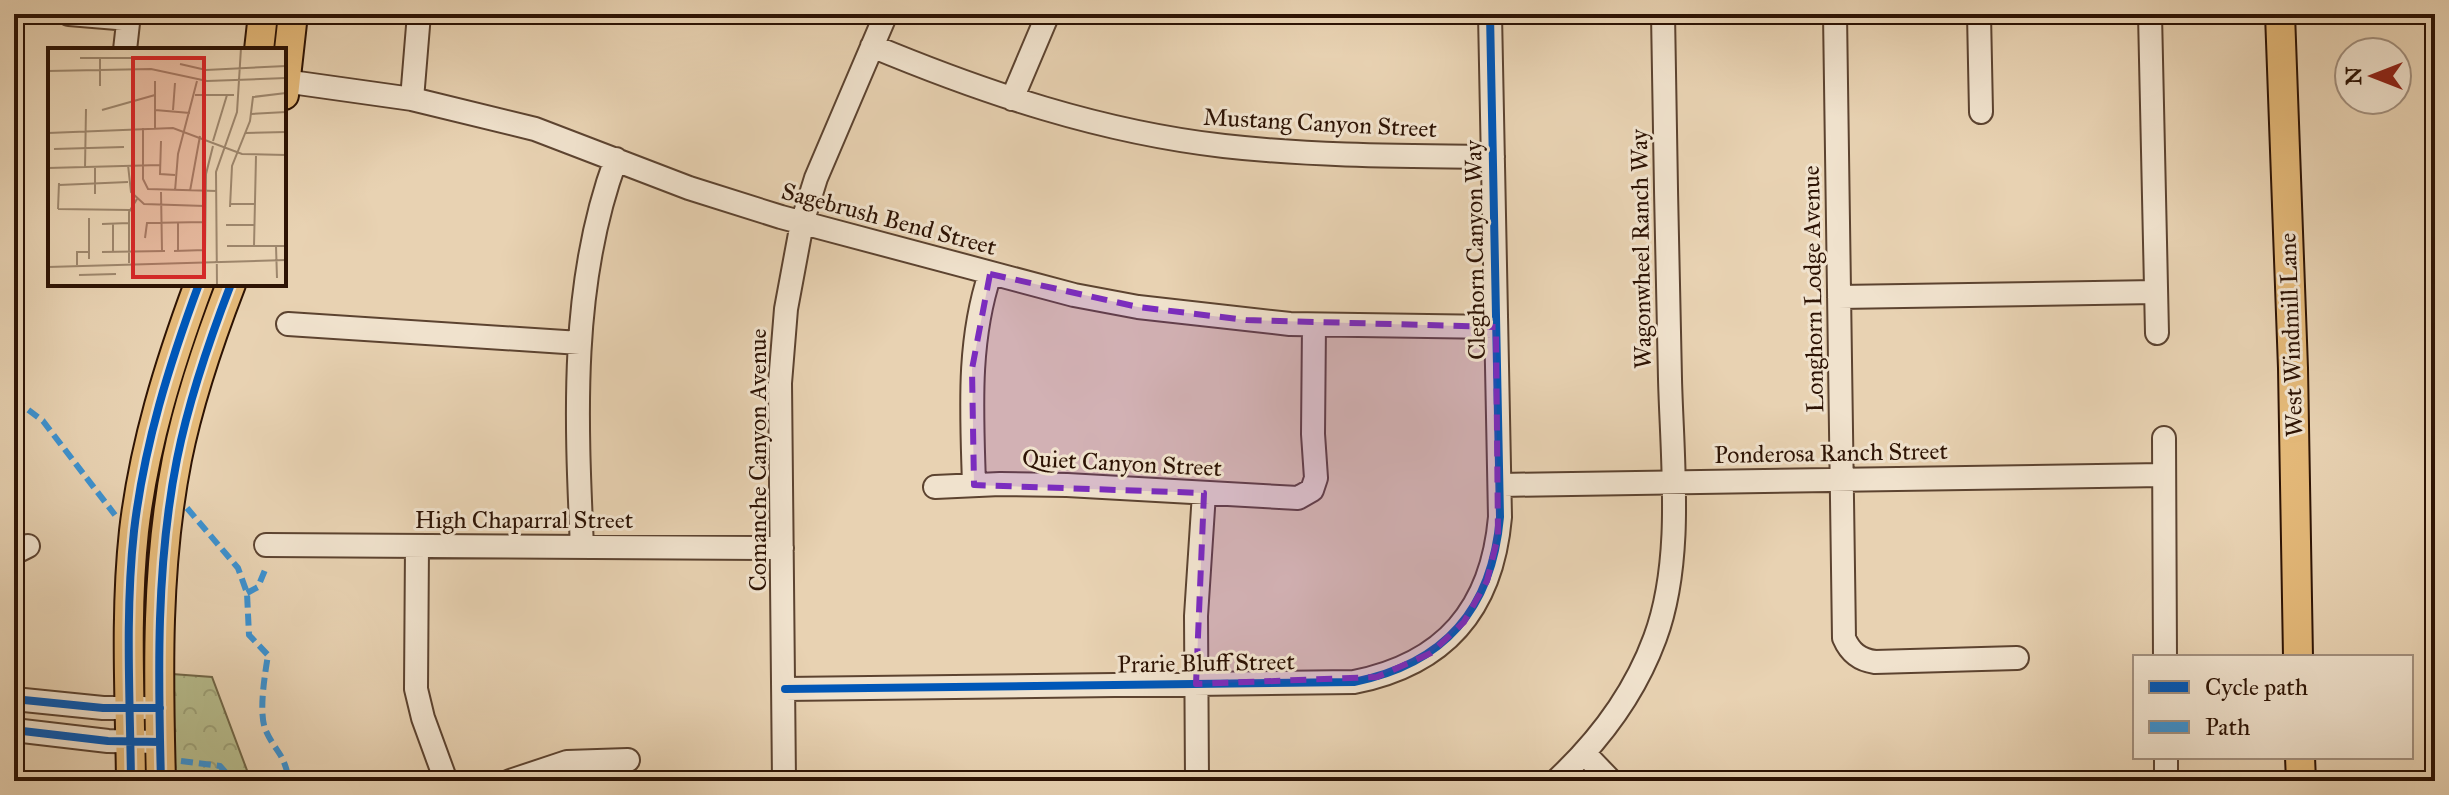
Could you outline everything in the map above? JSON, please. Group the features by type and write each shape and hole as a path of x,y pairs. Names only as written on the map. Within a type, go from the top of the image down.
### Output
{"main road":[{"path":"259,48 263,14"},
{"path":"286,77 293,14"},
{"name":"West Windmill Lane","path":"2280,14 2293,368 2298,655"},
{"path":"131,781 130,591 139,493 167,372 198,286"},
{"path":"161,781 161,580 170,498 197,379 230,286"},
{"path":"2300,759 2301,781"}],"street":[{"path":"69,14 129,16 125,48"},
{"path":"412,99 419,14"},
{"name":"Comanche Canyon Avenue","path":"784,781 781,342 802,223 816,178 886,14"},
{"path":"1012,99 1048,14"},
{"name":"Cleghorn Canyon Way","path":"1490,14 1501,485"},
{"name":"Wagonwheel Ranch Way","path":"1556,781 1585,754 1625,700 1656,636 1671,565 1663,14"},
{"name":"Longhorn Lodge Avenue","path":"1835,14 1844,638 1848,648 1864,661 2017,658"},
{"path":"1979,14 1981,112"},
{"path":"2150,14 2157,333"},
{"name":"Mustang Canyon Street","path":"872,46 1012,99 1114,127 1222,146 1350,154 1493,157"},
{"name":"Sagebrush Bend Street","path":"286,86 412,99 535,129 689,188 802,223 990,274 1138,307 1314,325 1496,327"},
{"path":"582,547 577,414 580,343 588,259 603,196 616,159"},
{"path":"974,485 972,369 978,315 990,274"},
{"path":"1839,297 2156,292"},
{"path":"288,324 580,343"},
{"name":"Quiet Canyon Street","path":"935,487 1067,485 1289,499 1306,494 1312,490 1316,478 1313,448 1314,325"},
{"path":"2164,438 2165,655"},
{"name":"Ponderosa Ranch Street","path":"1501,485 2163,475"},
{"name":"Prarie Bluff Street","path":"785,689 1354,682 1405,667 1431,653 1464,622 1487,581 1498,536 1501,485"},
{"path":"1197,781 1196,616 1204,493"},
{"name":"High Chaparral Street","path":"266,545 782,548"},
{"path":"417,546 416,689 446,781"},
{"path":"14,699 160,708"},
{"path":"14,730 130,742 160,742"},
{"path":"1585,754 1611,781"},
{"path":"2166,759 2166,781"},
{"path":"510,781 567,762 628,760"}],"highlighted area":[{"path":"990,274 1138,307 1246,320 1496,327 1498,536 1487,581 1464,622 1431,653 1377,677 1196,684 1204,493 974,485 972,369"}],"green space":[{"path":"172,674 212,677 251,781 174,781"}],"marked path":[{"path":"14,399 43,421 115,515"},
{"path":"187,508 238,568 247,593 249,635 268,655 263,694 264,724 282,758 289,781"},
{"path":"247,593 258,587 265,570"},
{"path":"181,761 220,766 233,781"}],"cycle path":[{"path":"785,689 1354,682 1386,674 1414,662 1438,646 1458,627 1487,579 1500,517 1490,14"},
{"path":"131,781 129,625 131,562 138,499 159,406 198,286"},
{"path":"161,781 160,619 170,499 194,392 230,286"},
{"path":"14,699 103,708 160,708"},
{"path":"14,730 108,741 160,742"}]}
